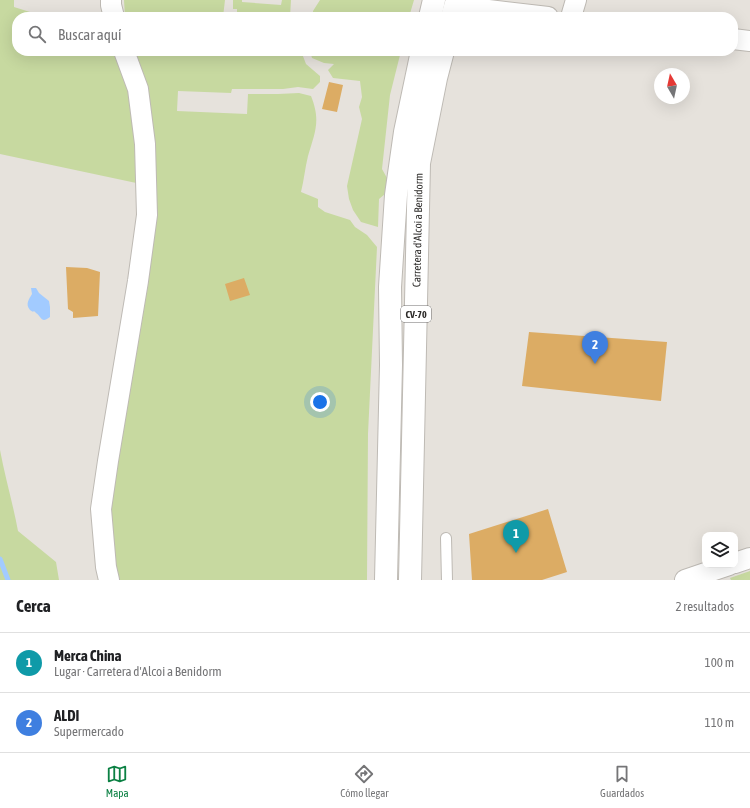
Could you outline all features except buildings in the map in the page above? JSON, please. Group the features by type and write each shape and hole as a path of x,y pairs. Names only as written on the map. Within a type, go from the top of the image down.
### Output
{"main road":[{"path":"431,12 434,0"},
{"name":"Carretera d'Alcoi a Benidorm","path":"386,580 391,373 391,272 396,195 406,132 421,56"},
{"name":"Carretera d'Alcoi a Benidorm","path":"410,580 419,162 442,56"}],"street":[{"path":"111,0 113,12"},
{"path":"572,12 576,0"},
{"path":"455,8 496,12"},
{"path":"738,40 750,41"},
{"path":"109,580 106,567 101,509 138,281 147,215 145,144 138,89 126,56"},
{"path":"738,562 750,558"},
{"path":"685,580 720,568"}],"lane":[{"path":"446,538 447,580"}],"green space":[{"path":"0,0 14,0 14,7 30,12 12,12 12,56 118,56 128,81 141,184 0,154"},
{"path":"124,0 225,0 224,12 125,12"},
{"path":"233,0 281,5 282,0 291,0 290,12 237,12 237,9 233,9"},
{"path":"320,0 414,0 410,12 313,11"},
{"path":"133,56 303,56 306,64 320,76 320,82 313,89 298,87 283,89 232,89 231,93 178,91 177,111 247,114 248,94 299,93 311,96 316,113 316,126 307,160 301,192 318,199 318,207 325,212 350,220 355,227 367,235 377,247 368,434 367,580 118,580 109,526 111,486 149,269"},
{"path":"311,56 400,56 390,95 382,169 387,178 385,194 379,199 378,227 361,222 353,210 349,199 347,186 362,119 359,107 362,97 360,81 333,78 328,70 334,64 324,63 312,58"},
{"path":"0,450 18,531 56,562 59,580 0,580"},
{"path":"750,571 750,580 731,580 730,578"}],"water":[{"path":"31,288 36,288 39,293 49,301 50,317 45,320 43,320 34,311 32,312 28,306 28,302 32,294"}],"waterway":[{"path":"0,559 8,580"}],"place":[{"name":"ALDI","path":"595,364"},
{"name":"Merca China","path":"516,553"}]}
